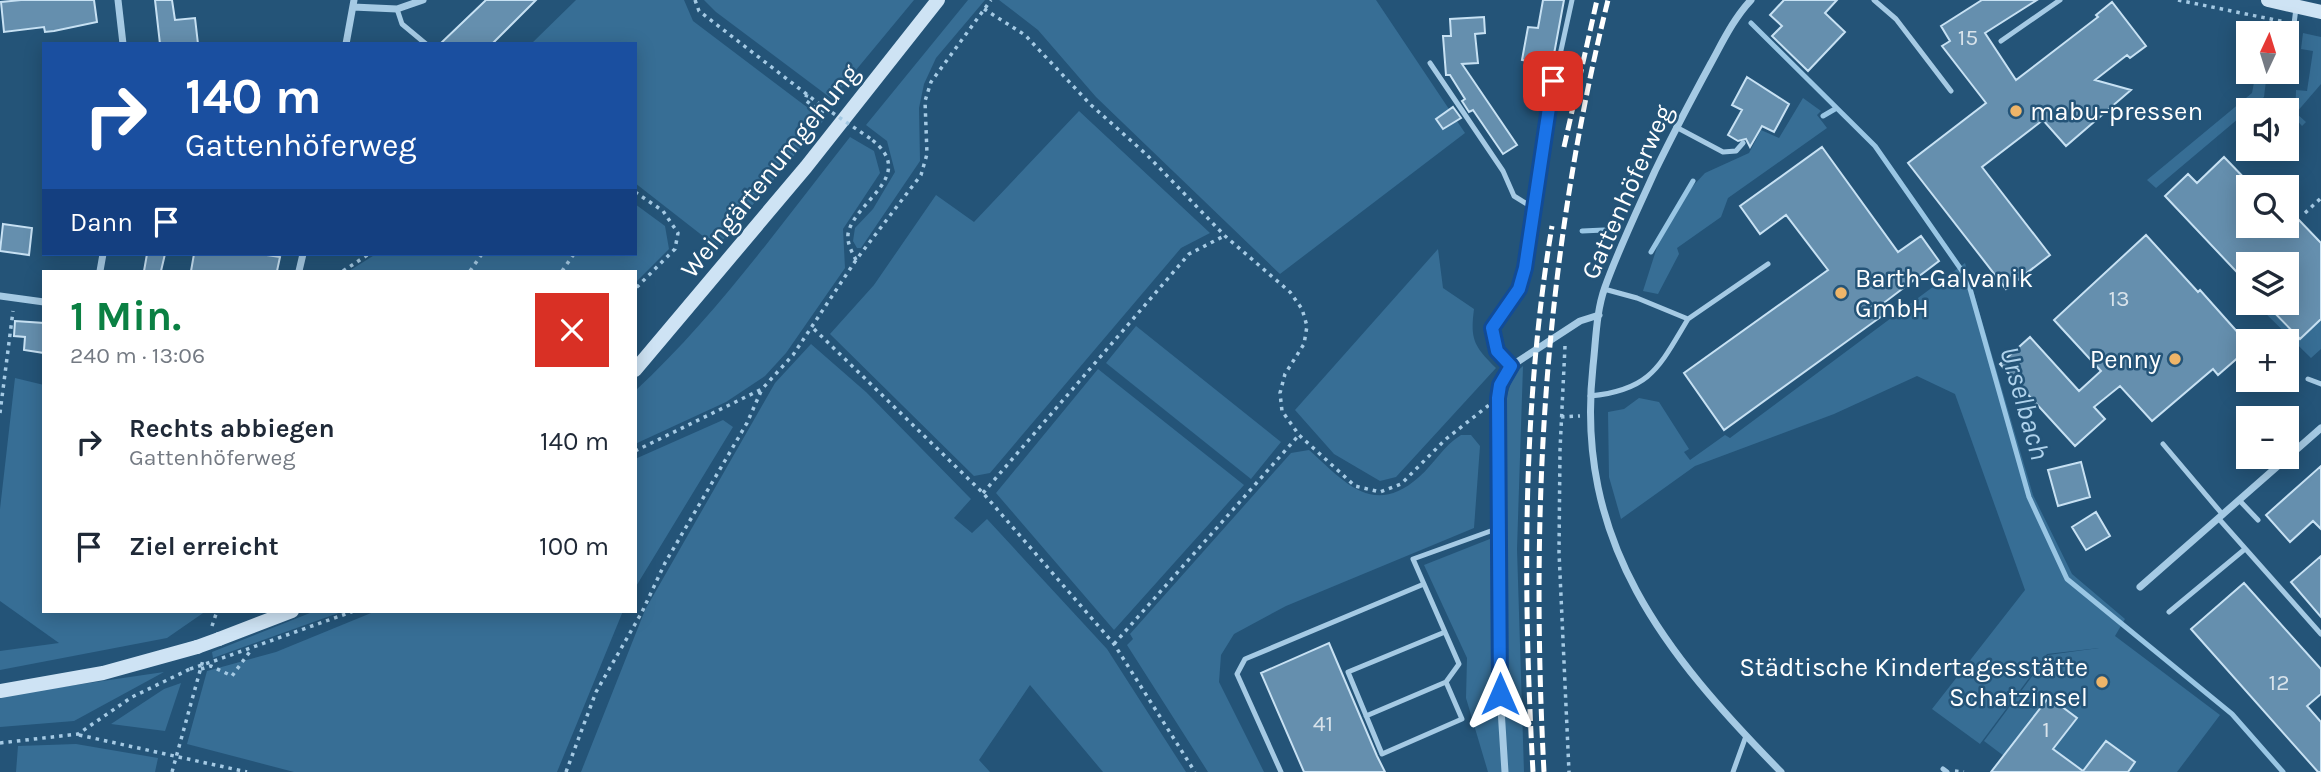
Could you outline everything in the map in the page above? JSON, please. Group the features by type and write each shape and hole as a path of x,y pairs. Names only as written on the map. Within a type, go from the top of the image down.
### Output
{"main road":[{"name":"Weingärtenumgehung","path":"637,368 839,126 938,0"},
{"path":"2268,0 2321,12"},
{"path":"0,691 200,652 214,638 286,613"}],"street":[{"path":"118,0 123,42"},
{"path":"346,42 353,4 397,9 423,0"},
{"name":"Gattenhöferweg","path":"1511,366 1566,330 1599,315 1604,289 1676,127 1734,22 1748,3"},
{"path":"0,296 42,302"},
{"path":"1599,315 1590,396 1593,459 1604,517 1624,569 1652,620 1691,672 1781,772"},
{"path":"1505,772 1500,694 1498,398 1500,385 1511,366"},
{"path":"2140,587 2321,428"}],"lane":[{"path":"1511,366 1497,351 1492,328 1519,289 1536,205 1544,128 1572,0"},
{"path":"1874,0 1896,19 1951,91"},
{"path":"2001,41 2060,0"},
{"path":"2295,21 2297,7"},
{"path":"397,9 402,24 424,42"},
{"path":"1430,64 1503,172 1514,196 1527,204 1536,205"},
{"path":"1676,127 1723,152 1736,151 1743,143"},
{"path":"1590,396 1620,393 1656,372 1688,319 1768,264"},
{"path":"1604,289 1637,298 1688,319"},
{"path":"2308,379 2321,384"},
{"path":"2163,444 2245,549 2321,634"},
{"path":"2239,500 2258,520"},
{"path":"1366,716 1446,682 1459,664 1413,559 1499,528"},
{"path":"2169,612 2245,549"},
{"path":"1280,772 1237,674 1245,659 1424,584"},
{"path":"1445,632 1348,671 1382,754 1462,719 1446,682"},
{"path":"1733,772 1746,736"}],"path":[{"path":"695,0 699,11 818,103 871,139 886,154 888,168 884,183 849,230 849,246 856,260"},
{"path":"566,772 596,692 642,612 665,563 747,424 762,389 814,329 856,260 921,175 927,154 925,101 931,82 991,0"},
{"path":"2178,0 2285,21"},
{"path":"984,9 1025,36 1091,105 1147,155 1225,236 1290,292 1302,309 1307,326 1304,344 1285,374 1280,393 1282,411 1299,435 1355,486 1380,492 1401,484 1446,439 1498,398"},
{"path":"807,94 805,100 839,126"},
{"path":"637,193 663,211 678,233 675,249 637,287"},
{"path":"2305,213 2321,198"},
{"path":"982,493 1189,254 1225,236"},
{"path":"345,270 366,256"},
{"path":"0,413 14,298"},
{"path":"814,329 982,493 1114,644 1195,772"},
{"path":"1566,330 1559,552 1569,772"},
{"path":"637,450 762,389"},
{"path":"1562,417 1590,416"},
{"path":"1114,644 1299,435"},
{"path":"214,638 217,613"},
{"path":"78,734 132,696 190,669 348,613"},
{"path":"200,669 211,666 232,676 252,648"},
{"path":"172,772 200,669 200,652"},
{"path":"0,743 78,734 247,772"}],"shaded area":[{"path":"576,0 684,0 693,21 824,120 717,247 637,185 637,42 533,42"},
{"path":"704,0 914,0 832,99 716,12"},
{"path":"968,0 985,0 936,58 924,84 919,108 920,161 861,248 857,248 853,241 855,228 873,209 895,172 887,141 866,125"},
{"path":"999,0 1376,0 1465,133 1280,274 1096,97 1038,30"},
{"path":"2303,33 2321,37 2321,84 2299,110 2296,90 2307,91 2313,51 2301,49"},
{"path":"2254,84 2266,84 2263,98 2246,98 2252,93"},
{"path":"1803,98 1821,111 1817,115 1827,128 1728,198 1721,217 1677,248 1679,254 1658,294 1643,291 1658,244 1691,188 1705,173 1749,153 1761,130 1779,138"},
{"path":"2236,106 2236,121 2156,188 2147,180"},
{"path":"1079,111 1210,233 1181,248 990,473 974,476 830,334 874,285 936,195 974,222"},
{"path":"2299,116 2306,122 2302,126 2299,123"},
{"path":"850,137 874,151 880,173 843,229 845,268 786,353 765,376 726,402 637,443 637,389 693,332"},
{"path":"637,205 665,226 669,249 637,281 637,270 351,270 373,256 637,256"},
{"path":"1438,249 1443,288 1474,309 1475,342 1496,368 1396,477 1380,481 1334,454 1295,410"},
{"path":"1965,263 2033,495 2072,574 2125,619 2115,636 2220,715 2177,772 2128,772 2135,762 2106,741 2083,771 2053,749 2077,718 2049,697 2004,756 1984,741 2048,655 2099,648 2047,654 1980,744 1932,709 2025,590 1955,394 1917,376 1834,414 1695,466 1621,519 1609,477 1608,412 1624,409 1639,398 1659,402 1689,449 1684,452 1690,460 1725,435 1730,438"},
{"path":"2267,315 2277,315 2290,329 2281,329"},
{"path":"2321,320 2321,349 2311,358 2299,346 2299,338"},
{"path":"1136,326 1281,442 1251,479 1106,363"},
{"path":"811,344 866,392 971,499 954,518 972,533 987,519 1107,649 1186,772 1103,772 1030,685 979,760 990,772 581,772 645,610 775,383"},
{"path":"1523,366 1517,549 1524,772 1488,772 1466,698 1467,658 1424,565 1505,533 1503,420 1513,379"},
{"path":"1098,369 1244,485 1114,630 996,493"},
{"path":"15,378 42,385 42,613 203,613 167,638 0,670 0,651 59,643 0,601 0,509"},
{"path":"723,420 733,427 637,585 637,458"},
{"path":"1461,435 1471,435 1480,446 1474,528 1286,606 1234,634 1221,655 1219,682 1264,772 1208,772 1127,645 1133,639 1130,634 1291,453 1309,450 1360,491 1387,495 1403,489 1419,477 1449,444"},
{"path":"310,613 338,613 213,658 212,652"},
{"path":"371,613 622,613 557,772 294,772 187,744 207,671 276,652"},
{"path":"164,672 74,721 0,727 0,696"},
{"path":"181,683 165,731 111,724 164,689"},
{"path":"76,744 158,758 155,772 16,772 18,746"}],"building":[{"path":"94,0 97,22 45,32 44,27 4,32 1,2"},
{"path":"155,0 172,0 175,20 195,18 198,42 160,42"},
{"path":"486,0 536,0 494,42 442,42"},
{"path":"1543,0 1564,0 1552,65 1522,60 1528,27 1538,28"},
{"path":"1784,0 1837,0 1825,13 1845,32 1808,71 1772,36 1782,26 1770,15"},
{"name":"mabu-pressen","path":"1982,0 2037,0 1985,33 2016,80 2098,17 2096,15 2112,2 2146,46 2130,58 2127,55 2095,80 2131,90 2066,146 2043,120 1982,167 2050,255 2006,289 1908,163 1986,103 1942,46 1950,41 1941,26"},
{"path":"1484,17 1485,33 1475,34 1478,63 1462,64 1517,145 1503,154 1473,110 1469,112 1462,101 1465,99 1450,75 1446,75 1443,36 1451,36 1450,19"},
{"path":"1747,77 1789,104 1774,132 1762,126 1750,147 1746,139 1738,141 1728,135 1742,110 1732,105"},
{"path":"1453,107 1461,118 1443,129 1436,119"},
{"name":"Barth-Galvanik GmbH","path":"1822,147 1898,252 1921,236 1939,261 1885,302 1882,316 1724,430 1684,373 1828,270 1786,215 1760,234 1740,206"},
{"path":"2224,157 2241,175 2236,175 2236,238 2299,238 2299,220 2321,243 2321,319 2300,339 2299,329 2290,329 2277,315 2299,315 2299,252 2236,252 2236,271 2165,196 2188,174 2197,183"},
{"path":"3,224 32,228 29,255 0,251"},
{"path":"2146,235 2236,330 2236,359 2218,375 2213,369 2152,421 2120,386 2094,407 2105,419 2075,446 2000,364 2030,337 2079,391 2101,371 2054,320"},
{"path":"147,256 165,256 161,270 144,270"},
{"path":"194,256 280,257 277,270 191,270"},
{"path":"15,321 42,323 42,353 24,350 25,337 14,336"},
{"path":"2081,462 2090,497 2058,506 2048,470"},
{"path":"2321,466 2321,529 2313,521 2290,542 2266,515"},
{"path":"2096,512 2110,536 2086,550 2072,527"},
{"path":"2321,556 2321,617 2291,582"},
{"path":"2244,583 2321,669 2321,694 2307,706 2321,722 2321,772 2318,772 2191,629"},
{"path":"1329,643 1385,772 1304,772 1261,673"},
{"name":"Städtische Kindertagesstätte Schatzinsel","path":"2049,697 2077,718 2053,749 2083,771 2106,741 2135,762 2128,772 1991,772"}],"waterway":[{"name":"Urselbach","path":"1751,23 1875,146 1967,278 2029,497 2067,579 2232,714 2283,772"},
{"path":"1823,116 1835,109"},
{"path":"1651,252 1693,181"},
{"path":"1582,231 1604,230"}],"railway":[{"path":"1564,147 1597,0"},
{"path":"1544,772 1539,576 1547,384 1569,192 1586,96 1608,0"},
{"path":"1533,772 1527,567 1530,430 1542,294 1552,226"}],"place":[{"name":"mabu-pressen","path":"2016,111"},
{"name":"Barth-Galvanik GmbH","path":"1841,293"},
{"name":"Penny","path":"2175,359"},
{"name":"Städtische Kindertagesstätte Schatzinsel","path":"2102,682"}],"route":[{"path":"1500,694 1498,398 1500,385 1511,366 1497,351 1492,338 1492,328 1496,318 1519,289 1525,268 1553,81"}]}
